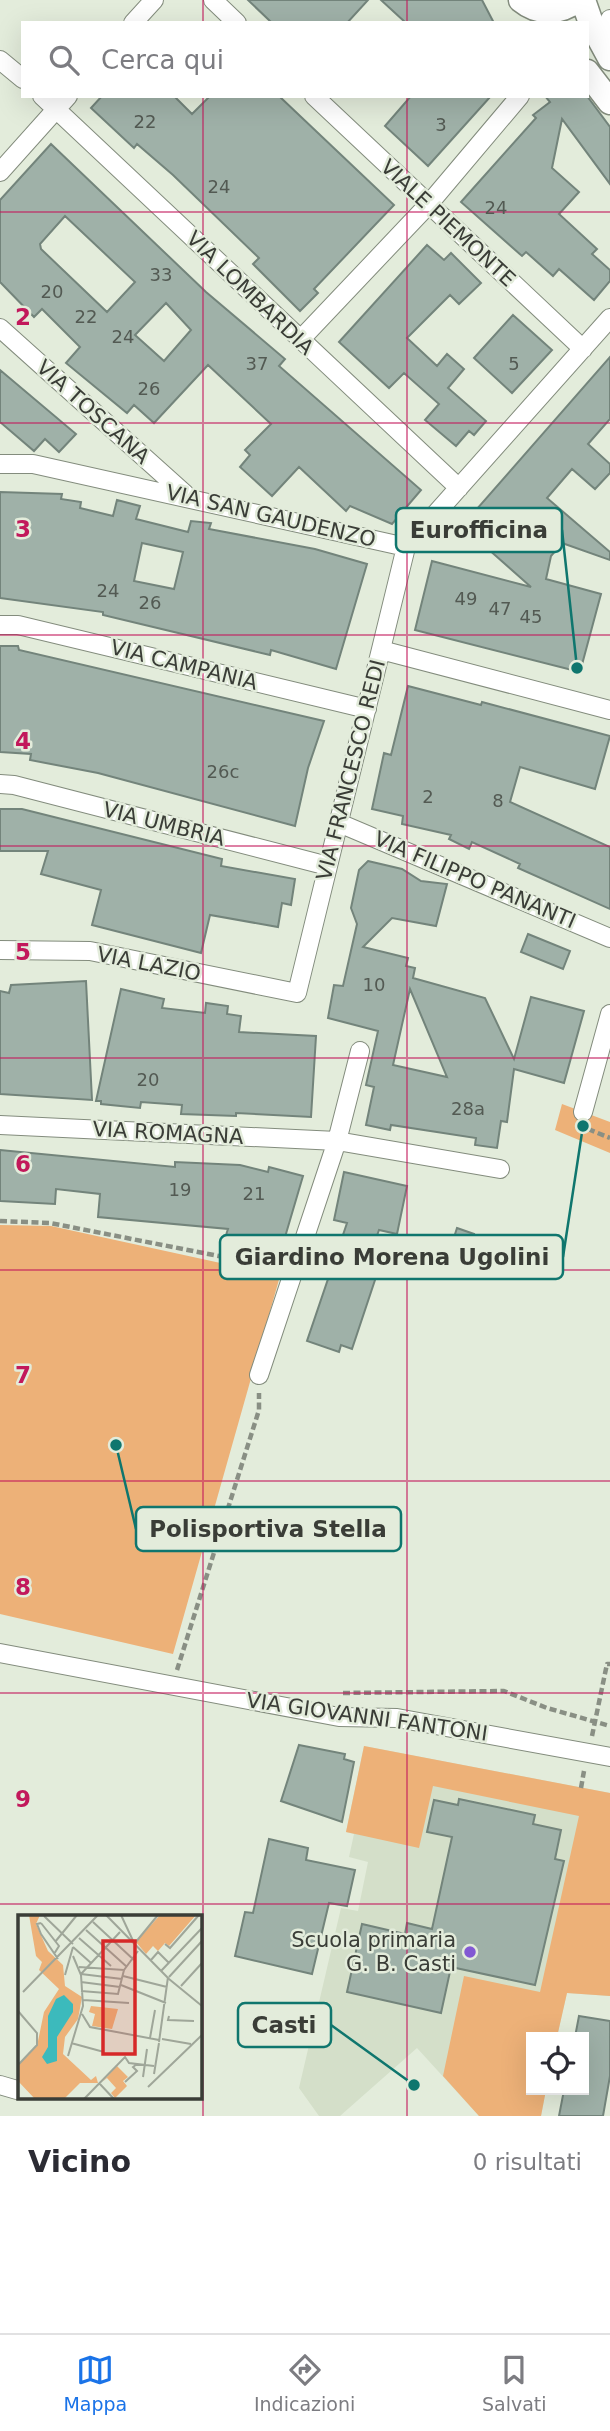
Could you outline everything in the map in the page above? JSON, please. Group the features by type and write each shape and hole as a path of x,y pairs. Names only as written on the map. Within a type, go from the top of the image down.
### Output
{"street":[{"path":"136,21 154,0"},
{"path":"213,0 235,21"},
{"path":"522,1 547,11 567,7 577,0"},
{"path":"583,0 607,39"},
{"path":"522,1 540,21"},
{"path":"0,60 21,77"},
{"path":"589,75 610,102"},
{"name":"VIALE PIEMONTE","path":"316,98 583,349"},
{"path":"300,340 428,205 518,98"},
{"path":"0,172 62,102"},
{"name":"VIA LOMBARDIA","path":"62,102 300,340 458,488"},
{"path":"406,547 610,318"},
{"name":"VIA TOSCANA","path":"0,328 186,496"},
{"name":"VIA SAN GAUDENZO","path":"0,464 33,464 406,547"},
{"name":"VIA FRANCESCO REDI","path":"297,993 406,547"},
{"name":"VIA CAMPANIA","path":"0,625 18,625 367,709"},
{"path":"381,650 610,710"},
{"name":"VIA UMBRIA","path":"0,784 14,785 328,866"},
{"name":"VIA FILIPPO PANANTI","path":"339,823 610,938"},
{"name":"VIA LAZIO","path":"0,950 90,951 297,993"},
{"path":"583,1112 610,1014"},
{"path":"260,1375 337,1141 360,1051"},
{"name":"VIA ROMAGNA","path":"0,1125 337,1141 500,1169"},
{"name":"VIA GIOVANNI FANTONI","path":"0,1653 339,1717 397,1718 610,1757"}],"path":[{"path":"0,1222 50,1223 296,1271"},
{"path":"173,1685 259,1410 260,1375"},
{"path":"594,1723 607,1664 610,1664"},
{"path":"343,1693 504,1691 547,1708 583,1716 594,1723 610,1726"}],"shaded area":[{"path":"562,1104 610,1122 610,1153 555,1130"},
{"path":"0,1225 51,1226 280,1276 173,1654 0,1614"},
{"name":"Scuola primaria G. B. Casti","path":"364,1746 610,1793 610,1996 567,1993 558,2032 526,2032 526,2095 545,2095 541,2116 479,2116 417,2048 340,2116 319,2116 299,2088 341,1908 358,1911 368,1862 349,1857 354,1834 346,1832"},
{"path":"364,1746 610,1793 610,1996 567,1993 558,2032 526,2032 526,2095 545,2095 541,2116 479,2116 443,2076 464,1976 540,1992 579,1816 433,1786 419,1848 346,1832"}],"building":[{"path":"248,0 368,0 349,21 270,21"},
{"path":"381,0 482,0 493,21 404,21"},
{"path":"100,98 176,98 192,114 208,98 281,98 394,205 314,289 318,293 300,311 253,264 259,258 173,175 137,144 134,148 91,108"},
{"path":"409,98 489,98 428,166 385,126"},
{"path":"547,98 588,98 610,127 610,184 562,119 552,168 579,192 559,214 597,249 592,254 610,270 610,281 594,300 559,269 553,276 526,252 522,256 461,202 536,118 533,115 550,102"},
{"path":"51,144 206,292 285,359 279,366 421,490 392,524 350,506 346,511 299,467 272,496 240,467 250,455 245,450 271,424 208,365 154,423 134,405 127,413 66,363 80,347 42,309 34,317 0,282 0,200","holes":["65,216 135,282 107,312 41,249 40,244","166,303 191,330 164,361 135,335"]},
{"path":"427,245 444,260 451,253 481,283 459,304 450,295 407,338 437,366 447,354 464,369 448,388 486,421 474,435 469,431 456,446 425,420 439,404 404,373 389,388 339,342"},
{"path":"513,315 552,350 512,393 474,358"},
{"path":"610,357 610,419 588,444 610,464 610,473 595,489 572,469 547,498 610,552 610,560 562,543 551,556 546,579 601,594 580,672 415,630 432,561 531,587 462,526"},
{"path":"0,370 76,434 59,452 45,439 34,451 0,422"},
{"path":"0,492 62,494 61,499 81,502 80,508 113,516 117,500 140,506 136,519 188,532 191,521 211,523 209,529 315,549 367,564 336,669 271,650 270,655 103,615 103,612 0,598","holes":["142,543 183,552 174,589 134,581"]},
{"path":"0,646 18,646 19,650 324,721 308,768 295,826 98,773 30,760 31,754 0,752"},
{"path":"408,686 481,705 482,702 610,736 595,789 520,767 510,802 610,847 610,909 518,868 520,864 472,842 469,849 449,839 451,835 402,824 403,816 372,809 384,753 391,755"},
{"path":"0,809 22,809 222,859 221,866 295,879 291,905 282,903 278,927 210,915 201,953 92,925 101,890 41,874 48,851 0,851"},
{"path":"368,861 402,869 421,881 447,884 436,926 392,918 363,947 408,958 406,966 415,968 413,978 485,998 514,1059 531,997 584,1011 564,1083 514,1069 507,1122 501,1121 497,1148 475,1145 476,1138 391,1125 390,1130 366,1125 374,1087 366,1085 378,1031 328,1018 334,985 343,986 357,924 351,908 359,870","holes":["410,989 447,1077 393,1065"]},
{"path":"528,934 570,951 563,969 521,952"},
{"path":"86,981 92,1100 0,1094 0,991 9,993 11,985"},
{"path":"121,989 164,999 162,1008 205,1013 206,1003 228,1006 227,1014 241,1016 239,1032 316,1036 311,1117 236,1113 236,1116 181,1114 182,1105 141,1102 140,1108 101,1104 101,1101 96,1101"},
{"path":"0,1150 175,1167 175,1162 240,1165 268,1172 269,1167 303,1176 280,1254 225,1238 228,1229 98,1217 100,1194 56,1189 55,1204 0,1201"},
{"path":"344,1172 407,1186 397,1234 379,1230 367,1264 379,1268 352,1349 341,1345 339,1352 307,1341 347,1223 334,1220"},
{"path":"457,1228 474,1234 466,1261 448,1256"},
{"path":"299,1745 345,1754 344,1759 354,1762 342,1822 281,1801"},
{"path":"459,1799 535,1815 533,1824 561,1830 555,1859 564,1861 535,1985 451,1967 441,2013 347,1992 362,1924 405,1934 407,1923 432,1929 452,1837 427,1832 434,1800 458,1805"},
{"path":"269,1839 308,1848 306,1860 355,1870 347,1906 329,1903 312,1974 235,1956 245,1912 253,1913"},
{"path":"579,2016 610,2021 610,2076 603,2116 559,2116 563,2095 589,2095 589,2032 576,2032"}],"place":[{"name":"Eurofficina","path":"577,668"},
{"name":"Giardino Morena Ugolini","path":"583,1126"},
{"name":"Polisportiva Stella","path":"116,1445"},
{"name":"Scuola primaria G. B. Casti","path":"470,1952"},
{"name":"Casti","path":"414,2085"}]}
